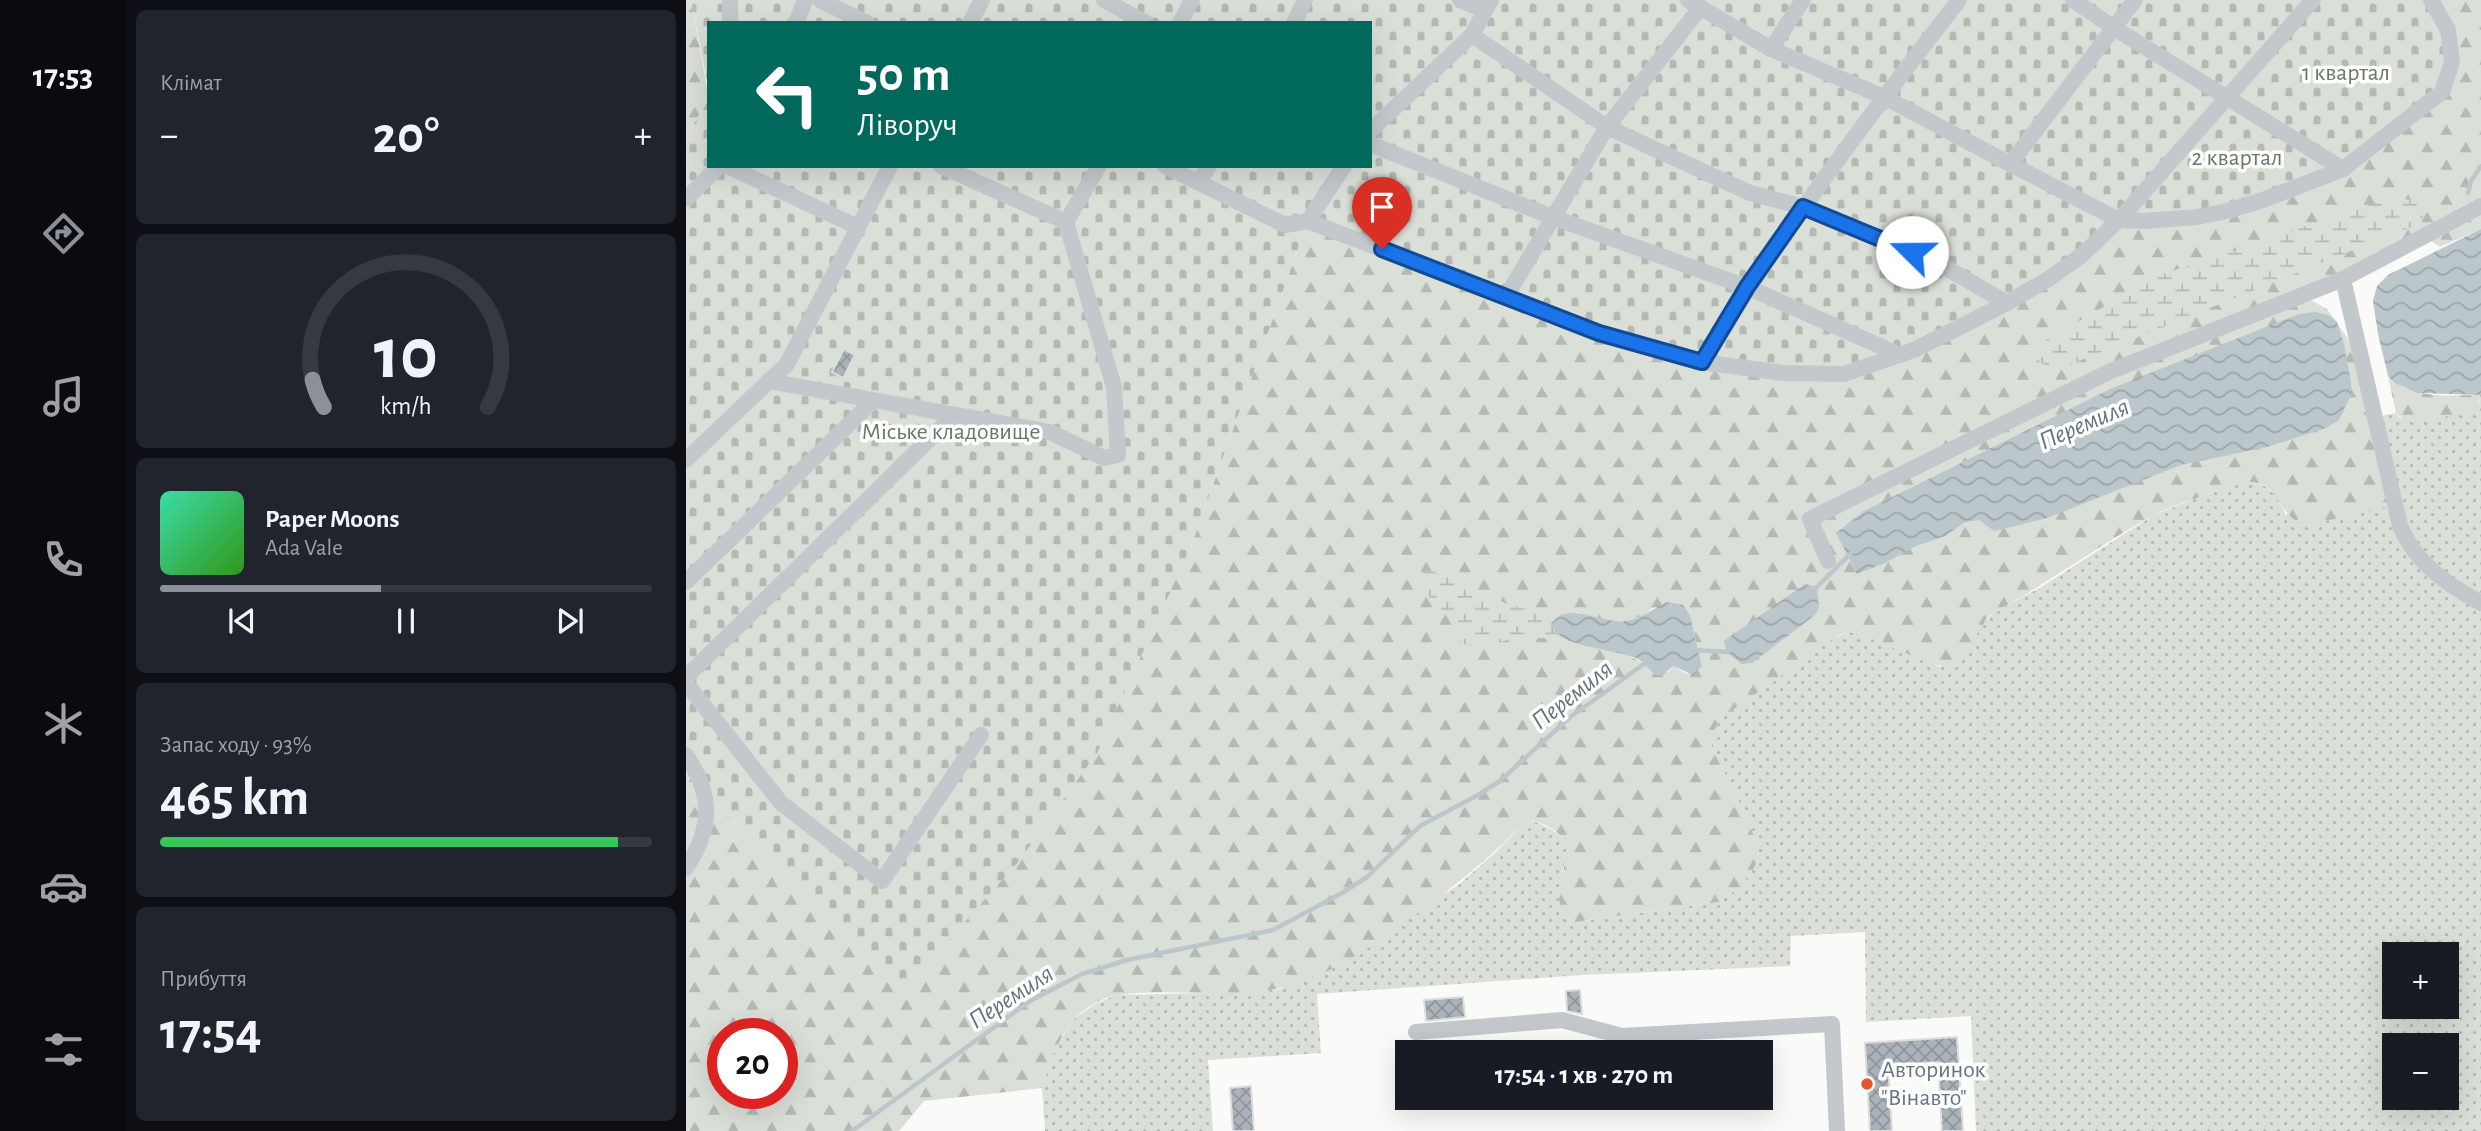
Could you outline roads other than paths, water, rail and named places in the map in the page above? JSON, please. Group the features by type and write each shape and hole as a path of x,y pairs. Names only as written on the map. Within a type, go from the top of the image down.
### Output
{"lane":[{"path":"730,0 730,21"},
{"path":"797,21 805,0"},
{"path":"820,0 863,21"},
{"path":"971,21 982,0"},
{"path":"1104,0 1142,21"},
{"path":"1181,21 1192,0"},
{"path":"1295,21 1305,0"},
{"path":"1372,129 1472,35 1488,5 1460,0"},
{"path":"1771,49 1804,0"},
{"path":"1702,362 1747,287 1803,207 1959,0"},
{"path":"2073,0 2343,169"},
{"path":"2010,164 2135,0"},
{"path":"1170,168 1285,225 1308,221 1599,333 1702,362 1783,373 1844,374 1914,350 2007,303 2050,278 2082,255 2119,220 2313,0"},
{"path":"1506,297 1607,127 1694,4 1771,49 1884,97 2119,220 2167,220 2227,211 2343,169 2442,92 2452,62 2448,30 2431,0"},
{"path":"1472,35 1607,127 1750,193 1803,207 1934,261 2007,303"},
{"path":"1372,145 1552,217 1747,287 1900,355"},
{"path":"686,199 717,168"},
{"path":"731,168 858,227"},
{"path":"686,460 787,364 889,168"},
{"path":"945,168 1066,222"},
{"path":"768,381 872,402 1050,432 1104,458 1118,455 1114,387 1066,222 1098,168"},
{"path":"1199,181 1208,168"},
{"path":"1308,221 1343,168"},
{"path":"1828,561 1810,519 2111,371 2343,279 2481,206"},
{"path":"2343,279 2400,526 2407,544 2437,575 2481,603"},
{"path":"686,582 872,402"},
{"path":"686,677 954,415"},
{"path":"686,683 781,803 882,881 981,735"},
{"path":"686,755 701,776 707,799 705,829 696,853 686,868"},
{"path":"1416,1032 1562,1020 1622,1036 1832,1024 1837,1131"}],"water":[{"path":"2481,229 2481,395 2417,393 2395,383 2388,376 2378,334 2373,301 2377,286 2388,275"},
{"path":"2315,312 2329,315 2337,322 2351,382 2351,395 2339,420 2326,428 2267,447 2181,465 2047,518 1994,531 1979,520 1965,522 1945,536 1916,546 1857,574 1836,533 1864,511 2110,389 2299,314"},
{"path":"1805,584 1817,587 1819,608 1815,615 1752,663 1741,664 1727,652 1724,641"},
{"path":"1667,602 1683,605 1690,615 1702,666 1693,675 1673,666 1663,675 1657,675 1636,658 1563,638 1555,632 1551,624 1558,617 1576,613 1617,621 1632,620"}],"waterway":[{"name":"Перемиля","path":"2468,193 2471,181 2481,166"},
{"name":"Перемиля","path":"1815,589 1851,553"},
{"name":"Перемиля","path":"1695,650 1727,652 1731,649"},
{"name":"Перемиля","path":"852,1131 1030,1001 1082,974 1127,960 1273,930 1342,893 1367,877 1420,826 1500,781 1569,718 1648,661"}],"place":[{"name":"Авторинок \"Вінавто\"","path":"1867,1084"}],"park label":[{"name":"1 квартал","path":"2346,73"},
{"name":"2 квартал","path":"2237,158"},
{"name":"Міське кладовище","path":"951,432"}]}
